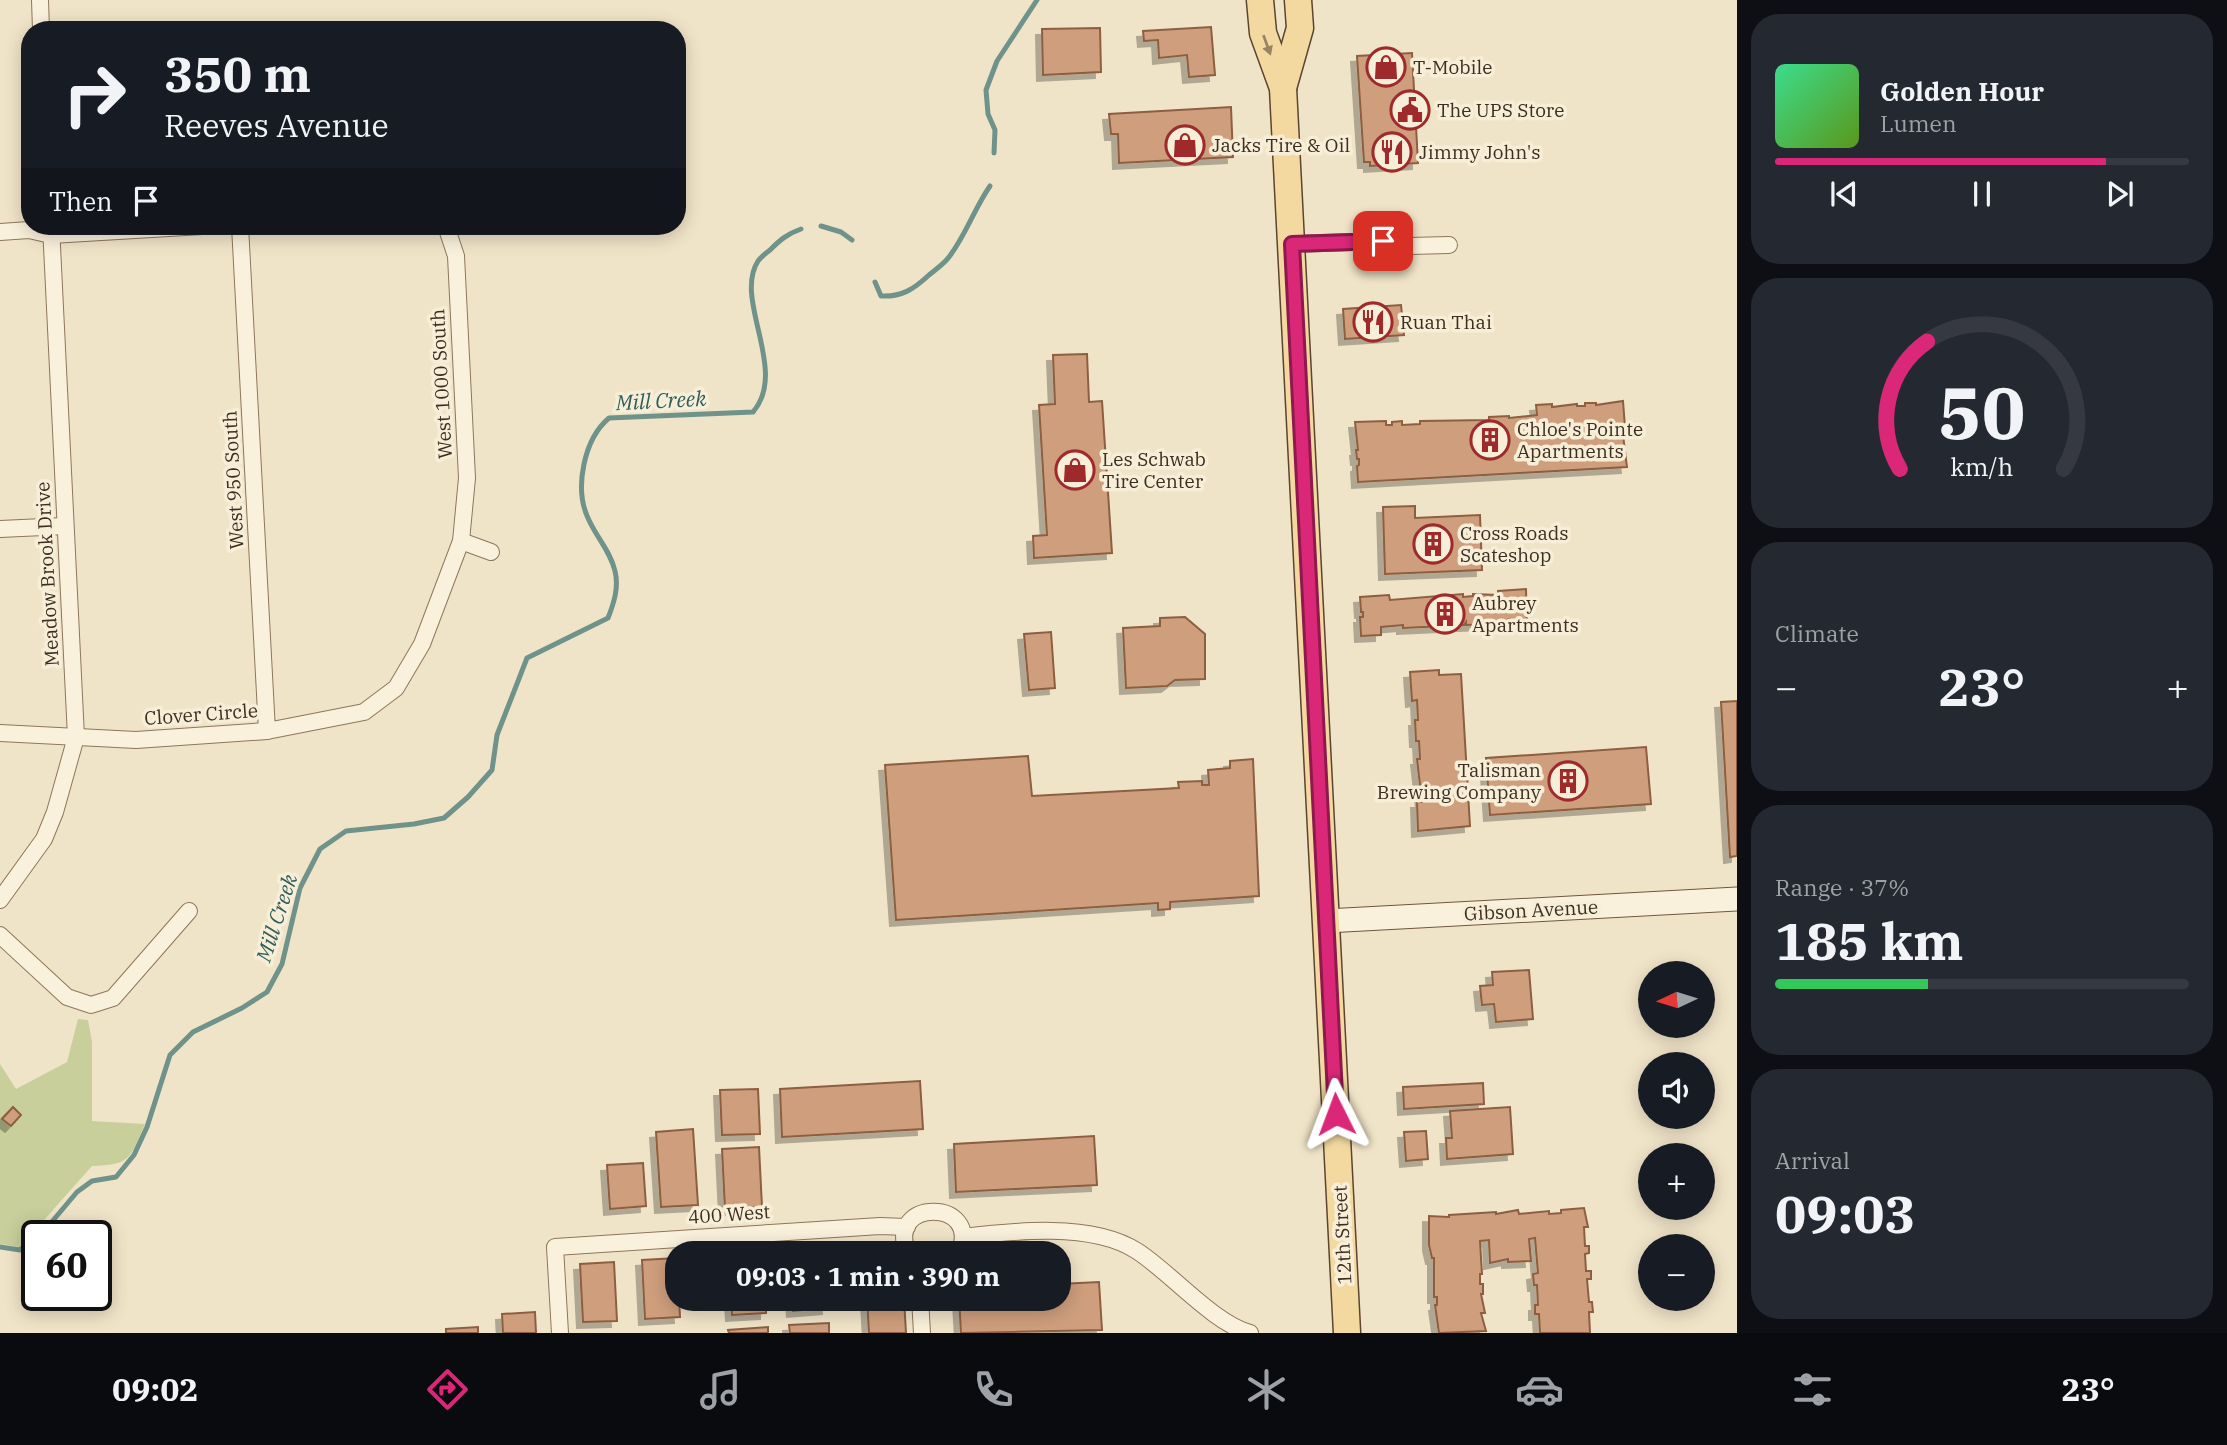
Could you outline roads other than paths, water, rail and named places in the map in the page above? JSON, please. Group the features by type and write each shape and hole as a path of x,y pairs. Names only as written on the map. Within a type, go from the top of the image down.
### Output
{"main road":[{"name":"12th Street","path":"1260,0 1263,33 1283,88 1347,1333"},
{"name":"12th Street","path":"1283,88 1300,28 1298,0"}],"street":[{"path":"40,0 41,21"},
{"path":"0,232 21,231"},
{"name":"Meadow Brook Drive","path":"0,900 44,839 55,812 76,737 51,235"},
{"name":"West 950 South","path":"240,235 267,732"},
{"name":"West 1000 South","path":"396,688 422,644 461,541 467,478 456,256 449,235"},
{"path":"1292,244 1383,241 1410,246 1449,245"},
{"path":"0,528 65,526"},
{"path":"461,541 491,552"},
{"name":"Clover Circle","path":"0,733 136,740 267,732 363,712 396,688"},
{"name":"Gibson Avenue","path":"1326,921 1737,899"},
{"path":"0,935 67,997 91,1005 113,998 189,911"},
{"path":"905,1241 906,1227 919,1214 938,1210 955,1219 961,1241"},
{"name":"400 West","path":"560,1333 555,1247 880,1226 906,1227"},
{"path":"962,1237 1028,1231 1065,1232 1122,1243 1138,1252 1221,1317 1242,1331 1250,1333"},
{"path":"921,1311 922,1333"}],"waterway":[{"name":"Mill Creek","path":"994,153 995,130 988,114 986,90 997,61 1037,0"},
{"name":"Mill Creek","path":"875,282 881,296 895,295 913,288 945,262 990,186"},
{"name":"Mill Creek","path":"821,226 841,232 852,240"},
{"name":"Mill Creek","path":"53,1220 77,1192 92,1181 116,1177 134,1155 147,1127 170,1055 193,1032 242,1008 267,992 282,964 300,888 320,849 346,831 444,818 468,797 492,770 497,735 527,658 608,618 615,595 615,571 588,518 582,493 584,465 593,438 609,418 753,412 763,395 765,376 764,356 752,295 752,277 762,257 784,238 801,229"},
{"name":"Mill Creek","path":"0,1247 21,1249"}],"place":[{"name":"T-Mobile","path":"1386,67"},
{"name":"The UPS Store","path":"1410,110"},
{"name":"Jacks Tire & Oil","path":"1185,145"},
{"name":"Jimmy John's","path":"1392,152"},
{"name":"Ruan Thai","path":"1373,322"},
{"name":"Chloe's Pointe Apartments","path":"1490,440"},
{"name":"Les Schwab Tire Center","path":"1075,470"},
{"name":"Cross Roads Scateshop","path":"1433,544"},
{"name":"Aubrey Apartments","path":"1445,614"},
{"name":"Talisman Brewing Company","path":"1568,781"}]}
